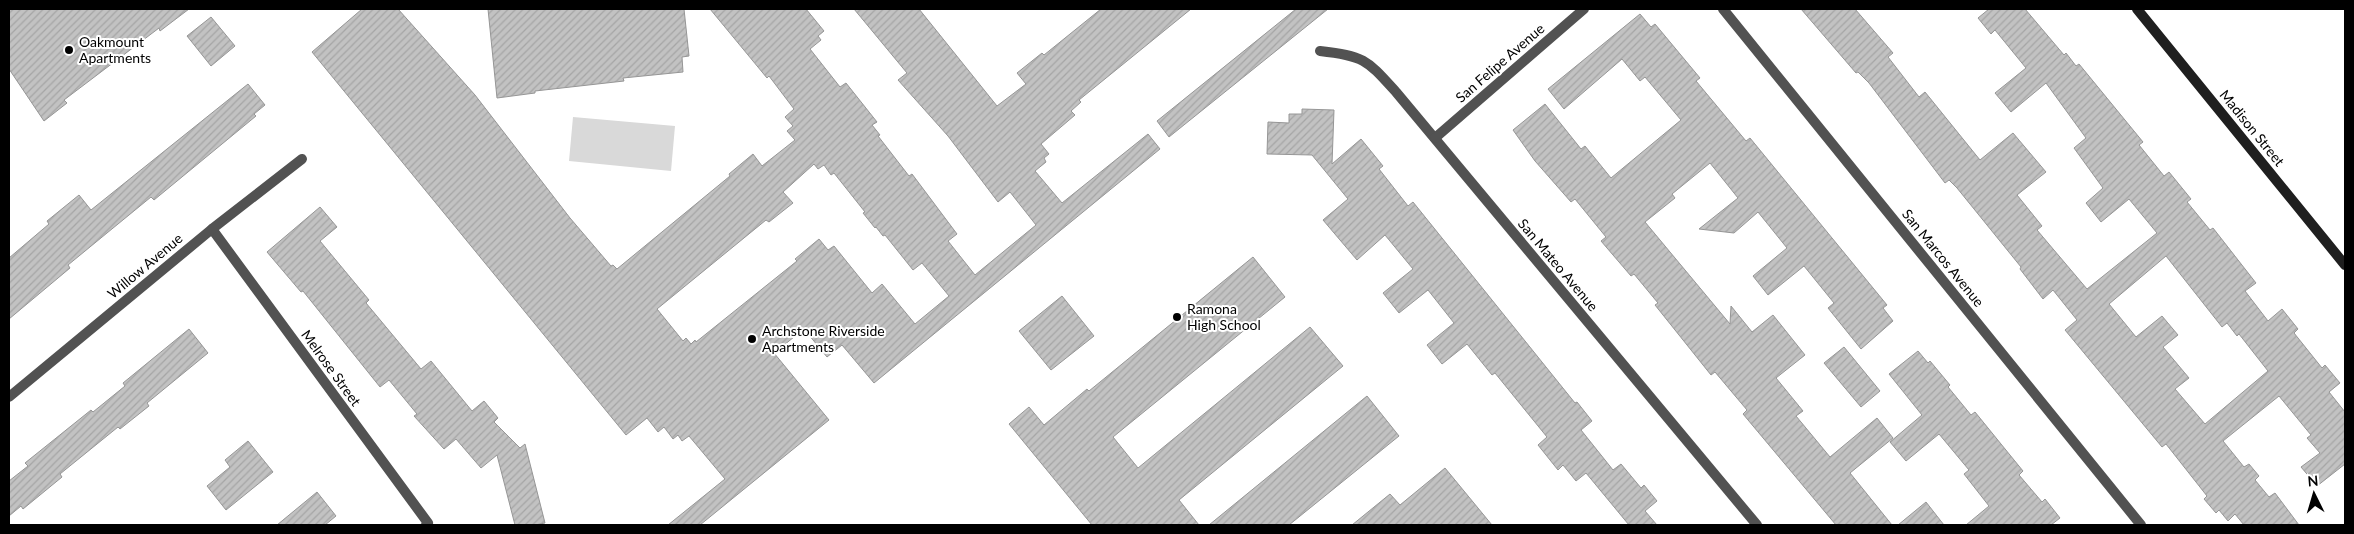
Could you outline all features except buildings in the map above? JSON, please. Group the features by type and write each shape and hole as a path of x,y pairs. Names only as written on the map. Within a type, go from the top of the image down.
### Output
{"main road":[{"name":"Madison Street","path":"2137,9 2345,265"}],"street":[{"name":"San Felipe Avenue","path":"1435,138 1584,9"},
{"name":"San Marcos Avenue","path":"1723,9 2141,525"},
{"name":"San Mateo Avenue","path":"1320,51 1349,54 1370,63 1435,138 1757,525"},
{"name":"Willow Avenue","path":"9,397 212,229 302,159"},
{"name":"Melrose Street","path":"212,229 427,524"}],"shaded area":[{"path":"573,117 675,126 671,171 569,161"}],"place":[{"name":"Oakmount Apartments","path":"69,50"},
{"name":"Ramona High School","path":"1177,317"},
{"name":"Archstone Riverside Apartments","path":"752,339"}]}
